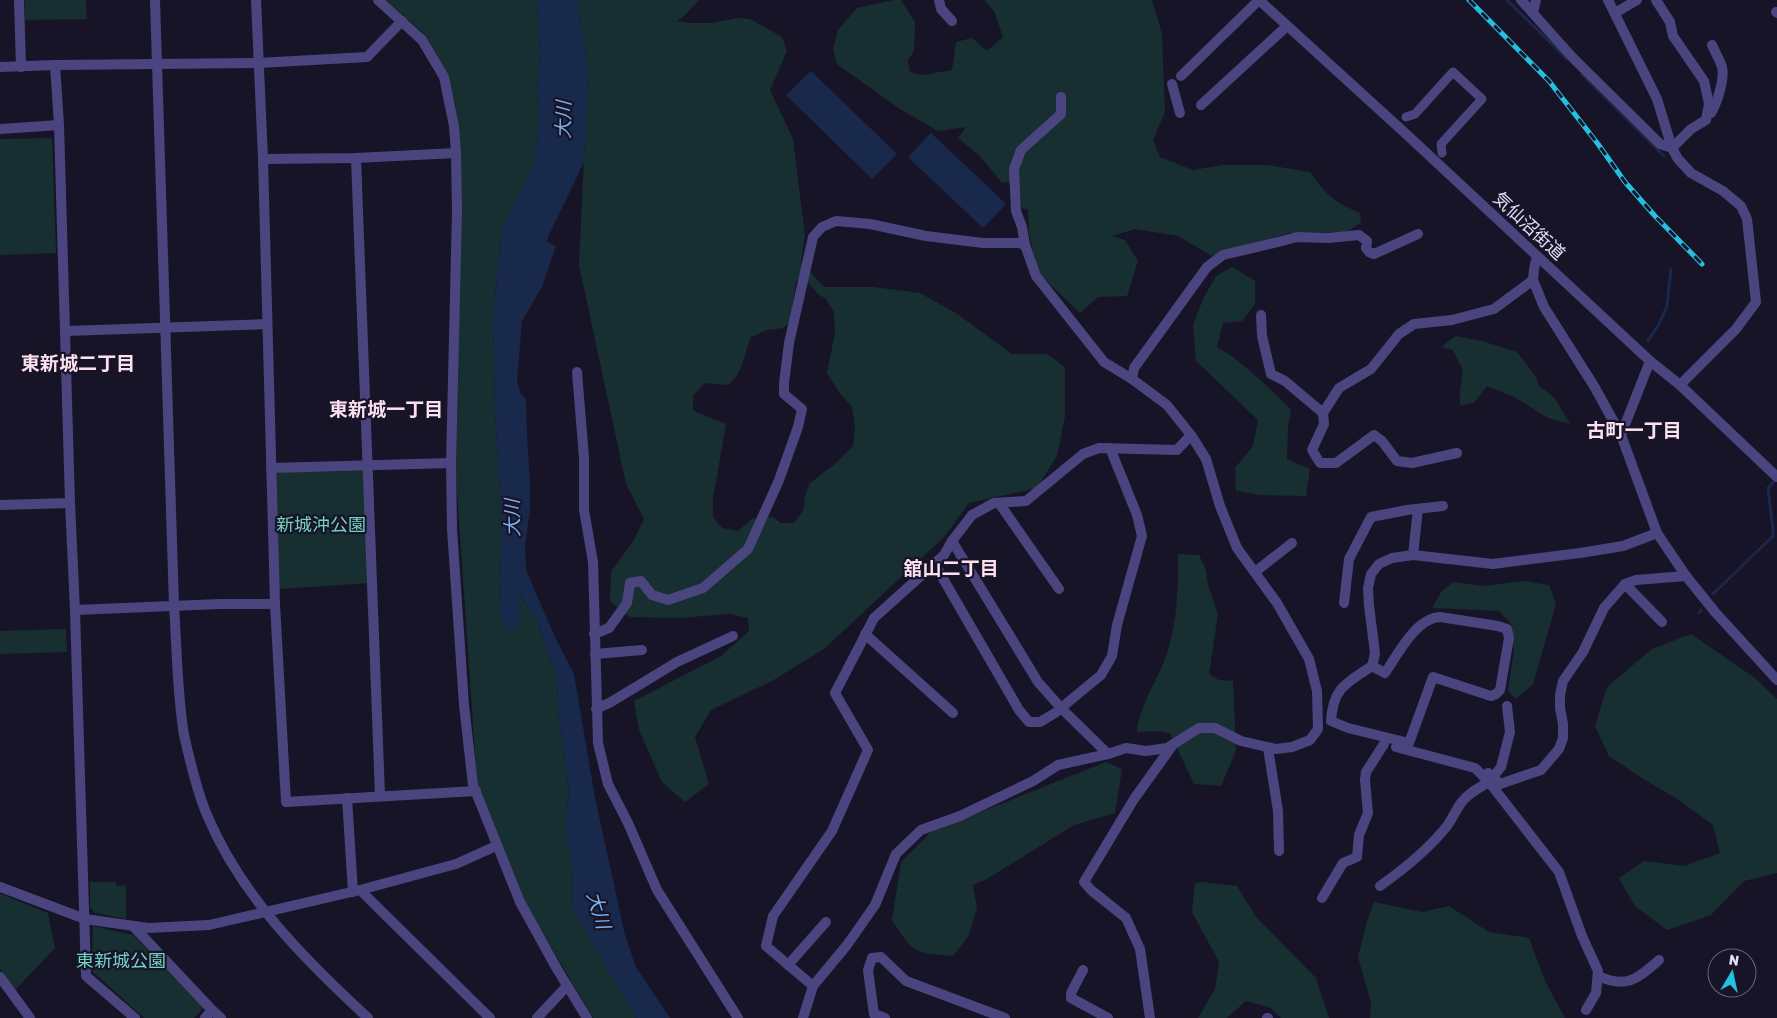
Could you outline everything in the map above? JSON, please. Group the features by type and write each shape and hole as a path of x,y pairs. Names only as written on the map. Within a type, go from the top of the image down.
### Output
{"street":[{"path":"19,0 21,68"},
{"path":"155,0 174,606 184,734 206,814 229,860 264,912 323,977 368,1018"},
{"path":"256,0 263,160 275,604 286,802 476,791"},
{"path":"378,0 422,40 444,77 454,126 457,211 451,463 452,529 464,695 473,785 520,902 587,1018"},
{"path":"939,0 941,9 952,21"},
{"path":"1181,76 1259,0"},
{"name":"気仙沼街道","path":"1259,0 1650,360 1680,385 1774,474"},
{"path":"1521,0 1573,58 1660,144 1672,148"},
{"path":"1533,13 1536,0"},
{"path":"1608,0 1657,99 1672,148 1678,159 1691,173 1723,191 1741,206 1747,219 1756,302 1736,329 1680,385"},
{"path":"1615,13 1637,0"},
{"path":"1656,0 1670,22 1673,36 1704,81 1710,104 1706,120"},
{"path":"0,67 258,63 367,57 402,21"},
{"path":"1201,105 1287,26"},
{"path":"1672,148 1691,129 1706,120 1715,106 1721,85 1722,68 1712,46"},
{"path":"55,65 59,125 86,976 135,1018"},
{"path":"1406,117 1414,114 1453,72 1482,98 1441,144 1442,153"},
{"path":"1172,84 1180,112"},
{"path":"803,1018 813,986 847,945 876,905 896,854 921,830 960,816 1033,781 1058,765 1126,748 1146,751 1168,748 1199,728 1215,728 1241,741 1276,749 1292,747 1310,740 1318,729 1317,691 1309,659 1277,603 1236,548 1220,506 1206,459 1191,435 1167,405 1132,379 1104,362 1036,276 1016,211 1014,169 1021,150 1061,114 1061,97"},
{"path":"0,129 59,125"},
{"path":"263,160 456,153"},
{"path":"356,158 380,796"},
{"path":"594,634 609,628 627,603 630,583 641,581 652,595 668,600 703,588 748,549 779,480 798,427 802,409 784,394 784,383 789,343 799,294 813,237 822,227 836,221 870,224 926,236 983,243 1025,245"},
{"path":"1132,379 1134,368 1207,267 1223,254 1297,237 1328,238 1359,235 1366,242 1366,248 1369,252 1374,254 1418,234"},
{"path":"1538,256 1533,280 1544,307 1594,386 1621,435 1657,534 1686,576 1715,612 1777,680"},
{"path":"1457,453 1412,463 1397,461 1382,441 1374,435 1336,463 1320,463 1312,450 1324,424 1323,413 1339,388 1371,369 1399,334 1414,324 1452,320 1494,309 1533,280"},
{"path":"1261,315 1262,336 1271,374 1285,380 1323,413"},
{"path":"66,331 267,324"},
{"path":"1621,435 1650,360"},
{"path":"577,372 584,458 584,510 593,562 598,742 608,784 628,823 657,890 738,1018"},
{"path":"813,986 766,946 773,916 832,831 868,750 836,693 874,618 944,554 972,515 994,503 1026,501 1083,454 1099,448 1177,450 1191,435"},
{"path":"934,563 1019,710 1029,722 1040,722 1061,708 1101,675 1112,656 1117,625 1142,536 1137,515 1110,448"},
{"path":"272,468 451,463"},
{"path":"0,505 70,503"},
{"path":"999,503 1059,589"},
{"path":"1344,602 1349,559 1371,517 1443,506"},
{"path":"1413,555 1418,509"},
{"path":"1331,720 1334,700 1343,686 1372,666 1375,654 1368,588 1371,574 1379,564 1392,558 1413,555 1493,564 1623,546 1657,534"},
{"path":"952,541 1038,682 1061,708 1108,754"},
{"path":"1254,572 1292,543"},
{"path":"1491,780 1500,784 1542,770 1559,749 1563,738 1564,724 1560,708 1560,695 1564,681 1583,652 1604,608 1625,584 1636,580 1686,576"},
{"path":"1625,584 1662,622"},
{"path":"75,610 220,604 275,604"},
{"path":"1318,720 1331,720 1364,732 1409,743 1434,677 1491,696 1500,690 1509,638 1507,629 1498,626 1432,617 1409,637 1385,673 1372,666"},
{"path":"866,634 953,713"},
{"path":"596,709 611,702 676,662 733,636"},
{"path":"595,654 642,650"},
{"path":"1380,886 1405,868 1429,846 1447,826 1461,803 1472,791 1491,780 1501,767 1510,732 1507,706"},
{"path":"1364,732 1384,744 1475,768 1476,766 1482,767 1559,872 1582,936 1598,971 1596,993 1586,1010"},
{"path":"1322,898 1342,863 1357,857 1359,835 1368,812 1366,772 1384,744"},
{"path":"1150,1018 1140,949 1126,918 1091,890 1084,882 1134,799 1172,745"},
{"path":"1268,748 1278,810 1279,851"},
{"path":"347,798 356,891 490,1018"},
{"path":"0,887 85,919 148,928 210,925 356,891 456,864 496,846"},
{"path":"788,965 826,922"},
{"path":"133,926 221,1018"},
{"path":"886,1018 874,1014 868,970 872,958 881,957 906,981 1005,1018"},
{"path":"1598,976 1620,983 1629,981 1638,977 1659,960"},
{"path":"1083,970 1070,993 1071,998 1108,1018"},
{"path":"0,977 30,1018"},
{"path":"537,1018 567,986"},
{"path":"205,1018 212,1010"}],"green space":[{"path":"25,0 86,0 87,19 25,20"},
{"path":"386,0 537,0 540,52 537,90 539,126 533,166 502,228 493,318 495,411 502,531 499,608 517,599 518,592 538,623 557,678 558,709 569,792 565,826 572,868 573,909 636,1018 593,1018 521,896 477,782 455,463 461,154 456,107 446,71 422,32"},
{"path":"577,0 699,0 683,17 676,21 712,23 737,18 750,19 782,37 787,51 770,90 793,139 805,235 801,262 824,287 874,287 920,293 956,313 1012,354 1047,354 1065,367 1065,416 1057,456 1037,488 969,503 944,537 824,649 772,681 711,710 695,737 709,784 685,802 662,782 639,730 634,701 721,656 749,631 748,618 729,614 679,618 630,617 610,601 611,572 634,540 644,519 626,484 579,265 588,74","holes":["803,277 818,294 826,299 834,312 835,333 827,373 839,392 852,407 855,429 853,446 836,463 810,483 805,496 803,511 794,523 781,523 772,517 752,519 738,531 722,528 713,517 713,499 726,424 693,410 693,396 705,383 728,385 740,369 751,337 767,330 783,328 790,322 796,282"]},
{"path":"901,0 915,22 914,51 908,60 910,72 923,75 952,70 956,42 972,38 987,51 1003,37 994,11 984,0 1152,0 1162,34 1165,112 1153,140 1160,157 1193,170 1223,165 1267,165 1310,172 1331,197 1360,213 1361,223 1346,232 1289,233 1212,256 1178,236 1135,229 1112,236 1125,240 1138,261 1127,296 1098,297 1080,313 1038,273 1029,233 1028,210 1022,208 1018,180 1020,157 1066,113 1062,105 1056,119 1025,145 1021,151 1015,166 1015,182 1002,183 980,156 958,138 966,127 938,131 900,109 837,64 833,49 838,30 857,8"},
{"path":"52,138 56,253 0,255 0,139"},
{"path":"1232,267 1255,281 1255,304 1242,321 1223,323 1217,347 1247,368 1291,410 1288,428 1287,459 1310,469 1306,496 1261,495 1236,491 1235,468 1253,446 1258,420 1196,361 1193,324 1204,297 1216,276"},
{"path":"1456,336 1482,341 1517,352 1537,378 1538,385 1555,398 1570,424 1548,418 1516,398 1487,386 1474,403 1460,405 1463,371 1453,350 1441,347"},
{"name":"新城沖公園","path":"363,471 369,583 279,589 275,472"},
{"path":"1178,554 1199,555 1206,570 1208,585 1218,614 1209,674 1219,680 1233,681 1236,751 1221,786 1194,784 1170,733 1156,731 1137,732 1142,710 1164,660 1174,626 1177,602"},
{"path":"1522,581 1549,585 1556,604 1533,684 1516,699 1508,691 1514,650 1511,624 1499,611 1432,608 1441,592 1453,582 1484,586"},
{"path":"66,629 67,652 0,654 0,631"},
{"path":"1691,634 1755,678 1777,699 1777,873 1744,881 1711,915 1667,930 1635,906 1619,878 1644,861 1684,866 1720,853 1713,825 1679,800 1609,756 1595,726 1607,687 1652,649"},
{"path":"1106,762 1122,769 1115,813 1074,825 987,879 973,885 977,908 968,937 953,956 930,954 916,950 905,940 892,920 901,862 931,832"},
{"path":"90,882 116,882 116,886 126,885 126,919 95,913 90,907"},
{"path":"1195,883 1237,886 1256,917 1316,978 1329,1018 1281,1018 1271,1008 1246,1001 1227,1018 1198,1018 1215,989 1219,962 1192,912"},
{"path":"1,894 48,913 55,948 15,990 0,969"},
{"path":"1374,902 1422,912 1449,906 1489,932 1529,938 1545,981 1565,1018 1370,1018 1371,1003 1358,957"},
{"name":"東新城公園","path":"93,926 133,935 204,1007 194,1018 144,1018 92,971"}],"water":[{"name":"大川","path":"537,0 577,0 588,74 584,162 548,237 547,242 556,246 542,287 522,321 517,380 521,394 526,399 530,483 530,511 525,545 526,570 555,637 574,674 595,798 625,935 636,967 670,1018 636,1018 573,909 572,868 565,826 569,792 558,709 557,678 538,623 519,593 517,599 521,612 512,633 505,629 499,608 502,531 495,411 493,318 502,228 533,166 539,126 537,90 540,52"},
{"path":"811,71 897,154 872,179 786,95"},
{"path":"931,133 1006,204 983,228 908,157"}],"waterway":[{"path":"1507,0 1567,59"},
{"path":"1582,74 1664,156"},
{"path":"1648,341 1659,324 1667,306 1671,269"},
{"path":"1713,594 1773,536 1768,488 1777,478"}],"railway":[{"path":"1469,0 1549,81 1625,182 1702,264"}],"district":[{"name":"東新城二丁目","path":"78,363"},
{"name":"東新城一丁目","path":"386,409"},
{"name":"古町一丁目","path":"1634,430"},
{"name":"舘山二丁目","path":"951,568"}]}
